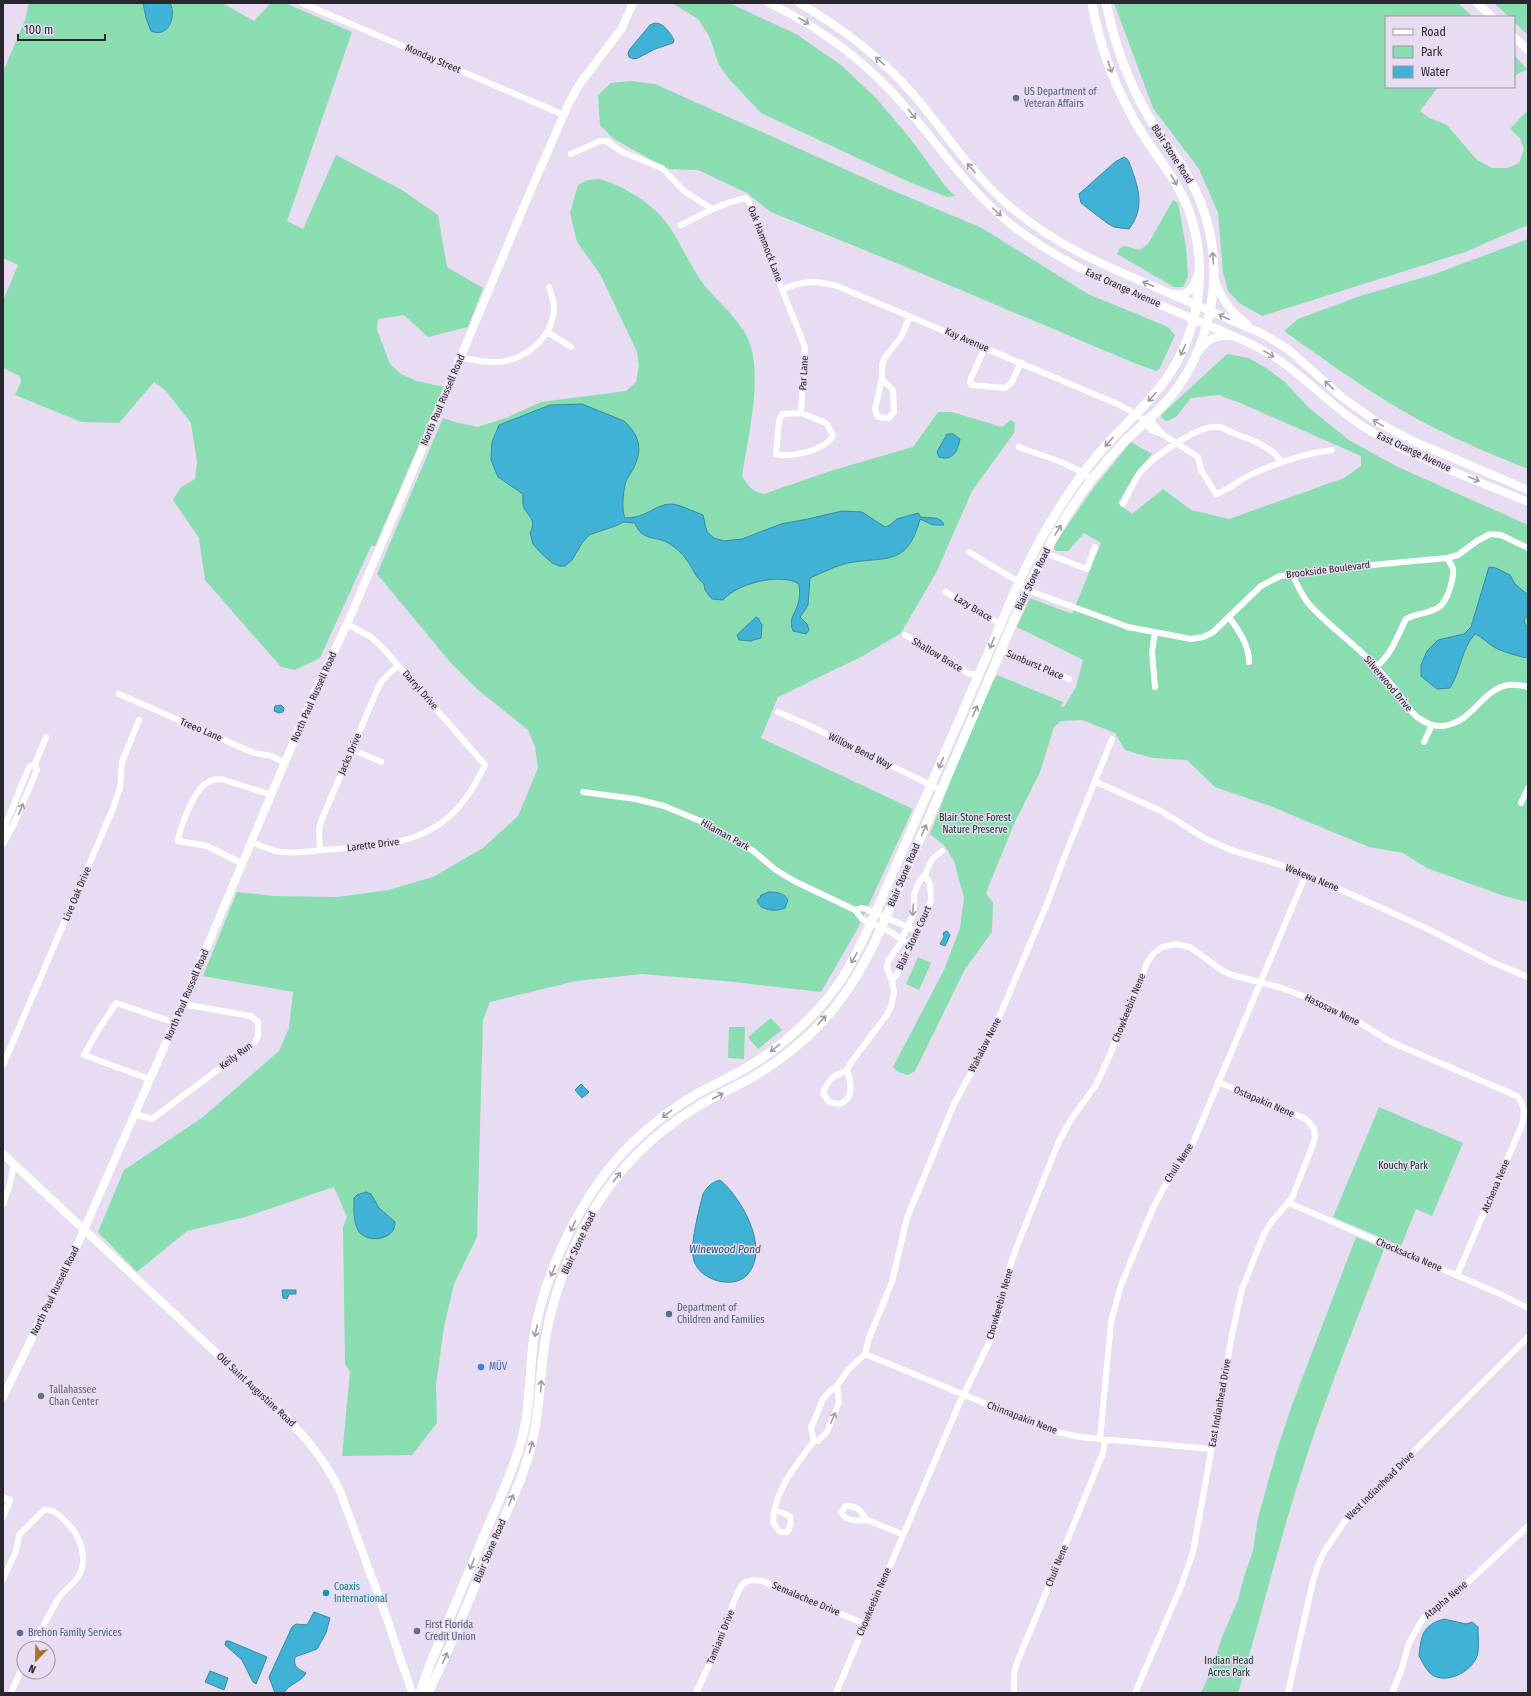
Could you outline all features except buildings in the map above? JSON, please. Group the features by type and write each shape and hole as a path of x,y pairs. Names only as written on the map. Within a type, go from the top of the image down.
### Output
{"main road":[{"name":"Blair Stone Road","path":"420,1693 430,1664 514,1465 526,1422 535,1334 545,1293 559,1255 585,1203 604,1175 625,1150 647,1129 688,1099 755,1063 776,1048 809,1019 838,984 856,955 871,923 975,685 975,674 1044,531 1084,473 1110,441 1154,394 1173,369 1184,348 1194,320 1197,305 1199,268 1196,237 1191,217 1174,179 1143,135 1115,83 1104,50 1092,3"},
{"name":"Blair Stone Road","path":"428,1693 463,1616 524,1468 536,1425 544,1345 548,1322 573,1252 595,1208 618,1175 654,1138 699,1105 761,1072 789,1052 807,1036 844,996 870,950 886,917 1027,590 1045,553 1069,512 1092,480 1121,446 1161,408 1175,392 1195,358 1207,325 1214,275 1209,232 1197,194 1181,165 1162,139 1144,110 1127,74 1117,46 1106,3"},
{"path":"1104,50 1117,46"},
{"path":"755,1063 761,1072"},
{"path":"647,1129 654,1138"},
{"path":"585,1203 595,1208"},
{"path":"545,1293 556,1297"},
{"path":"526,1422 536,1425"},
{"path":"488,1526 499,1530"},
{"path":"457,1600 467,1604"},
{"path":"452,1611 463,1616"}],"street":[{"name":"Monday Street","path":"302,3 564,115"},
{"name":"North Paul Russell Road","path":"3,1397 6,1385 84,1229 175,1023 312,698 346,624 461,358 530,192 564,115 579,85 622,28 633,3"},
{"name":"East Orange Avenue","path":"769,3 827,35 865,65 897,98 961,177 991,207 1015,227 1049,251 1085,271 1258,348 1281,361 1337,409 1382,438 1405,450 1528,502"},
{"name":"East Orange Avenue","path":"799,3 836,26 868,50 907,88 978,175 1024,218 1074,251 1263,334 1289,350 1351,404 1385,427 1418,444 1528,490"},
{"path":"1477,3 1491,16"},
{"path":"1515,38 1528,50"},
{"path":"897,98 907,88"},
{"path":"571,154 600,141 606,141 622,152 662,168 684,191 712,209"},
{"name":"Oak Hammock Lane","path":"681,225 712,209 735,200 746,198 750,203 754,219 783,289"},
{"path":"1168,293 1183,294 1192,289 1197,278 1199,268"},
{"path":"1214,275 1219,292 1227,306 1235,315 1263,334"},
{"name":"Kay Avenue","path":"783,289 807,281 837,286 1021,362 1120,405 1146,421 1152,422 1162,434 1177,442 1198,457 1201,470 1216,494 1281,462"},
{"path":"461,358 488,362 507,360 525,354 532,349 547,332 551,324 554,308 549,287"},
{"name":"Par Lane","path":"783,289 805,347 801,413"},
{"path":"882,379 893,390 894,412 888,418 878,417 875,409 882,379 881,370 885,357 901,337 910,316"},
{"path":"547,332 571,347"},
{"path":"1195,358 1208,340 1216,337 1234,337"},
{"path":"985,347 971,378 970,383 972,385 1005,388 1012,382 1021,362"},
{"path":"801,413 826,423 833,435 831,440 826,444 798,455 784,456 776,454 779,420 782,414 801,413"},
{"path":"1123,504 1139,474 1150,463 1177,442 1202,429 1218,427 1250,439 1278,455 1281,462 1313,452 1332,450"},
{"path":"1019,448 1068,464 1084,473 1092,480"},
{"name":"Brookside Boulevard","path":"1027,590 1128,627 1185,638 1197,638 1212,632 1265,583 1280,576 1447,558 1458,555 1477,541 1490,534 1501,534 1528,548"},
{"path":"1045,553 1087,569 1095,547"},
{"path":"968,552 1019,582 1027,590"},
{"path":"1376,667 1385,658 1396,642 1406,619 1434,610 1443,603 1447,596 1453,569 1447,558"},
{"name":"Silverwood Drive","path":"1292,574 1308,602 1356,646 1376,667 1410,710 1422,721 1432,725"},
{"name":"Lazy Brace","path":"946,592 1000,624"},
{"path":"1229,617 1238,630 1248,650 1249,662"},
{"name":"Darryl Drive","path":"346,624 371,637 398,665 486,765"},
{"path":"1154,632 1152,652 1155,687"},
{"name":"Shallow Brace","path":"905,635 975,674"},
{"name":"Sunburst Place","path":"1001,650 1070,679"},
{"name":"Jacks Drive","path":"320,850 319,829 321,821 382,681 398,665"},
{"path":"1424,742 1432,725 1443,726 1455,723 1498,687 1506,684 1517,684 1528,687"},
{"name":"Treeo Lane","path":"119,694 254,753 272,756 285,763"},
{"name":"Willow Bend Way","path":"778,712 808,725 941,790"},
{"name":"Live Oak Drive","path":"3,1065 112,811 120,788 120,770 122,762 139,720"},
{"path":"3,837 30,767 35,764 46,737"},
{"name":"Wahalaw Nene","path":"865,1354 869,1338 892,1282 907,1218 954,1104 989,1040 1047,906 1112,739"},
{"path":"352,749 381,762"},
{"path":"3,844 14,824 37,770 35,764"},
{"name":"Larette Drive","path":"252,842 281,852 391,844 412,839 439,824 458,808 474,786 486,765"},
{"path":"243,864 207,846 178,841 185,818 198,791 204,784 213,779 227,781 272,795"},
{"name":"Wekewa Nene","path":"1096,782 1161,811 1212,842 1306,874 1428,929 1481,958 1528,977"},
{"path":"1521,803 1528,788"},
{"name":"Hilaman Park","path":"583,792 636,799 682,812 709,825 752,850 776,870 794,881 855,910 862,919 891,932 910,945"},
{"name":"Blair Stone Court","path":"926,874 930,885 931,900 928,910 906,951 897,974 892,980 887,968 888,961 902,939 914,913 914,896 918,884 926,874 933,858 942,851"},
{"name":"Chuli Nene","path":"1014,1693 1014,1674 1017,1663 1103,1453 1111,1322 1121,1285 1153,1208 1164,1187 1191,1148 1306,874"},
{"name":"Hilaman Park","path":"855,910 861,908 917,931"},
{"name":"Hasosaw Nene","path":"1148,961 1152,954 1162,946 1182,945 1196,951 1223,971 1232,975 1282,988 1323,1004 1357,1021 1392,1042 1517,1096"},
{"name":"Chowkeebin Nene","path":"836,1693 902,1534 996,1327 1017,1246 1059,1141 1072,1118 1096,1085 1148,961"},
{"path":"847,1070 851,1086 851,1093 848,1099 839,1104 829,1102 824,1093 826,1086 833,1077 847,1070 852,1061 886,1016 893,999 894,988 892,980"},
{"path":"150,1079 84,1055 116,1003 175,1023"},
{"name":"Keily Run","path":"134,1114 152,1119 255,1042 258,1036 258,1022 251,1016 183,1004"},
{"name":"Ostapakin Nene","path":"1218,1082 1304,1118 1309,1122"},
{"name":"Atchena Nene","path":"1457,1275 1522,1125 1524,1111 1517,1096"},
{"name":"East Indianhead Drive","path":"1135,1693 1180,1589 1193,1552 1232,1335 1242,1289 1264,1234 1272,1220 1289,1203 1312,1147 1314,1129 1309,1122"},
{"name":"Old Saint Augustine Road","path":"3,1154 303,1434 322,1459 340,1491 353,1523 412,1693"},
{"path":"3,1204 10,1184 14,1164"},
{"name":"Chocksacka Nene","path":"1289,1203 1457,1275 1528,1308"},
{"name":"West Indianhead Drive","path":"1288,1693 1312,1585 1324,1552 1331,1540 1346,1518 1528,1337"},
{"path":"775,1510 782,1486 814,1441 811,1428 824,1399 830,1391 837,1386 848,1370 865,1354"},
{"name":"Chinnapakin Nene","path":"865,1354 1052,1431 1103,1440 1212,1449"},
{"path":"814,1441 818,1442 823,1438 837,1408 839,1396 837,1386"},
{"path":"3,1497 10,1500 3,1516"},
{"path":"3,1579 16,1551 19,1535 44,1510 52,1510 69,1524 81,1547 84,1558 82,1570 75,1580 65,1589 36,1640"},
{"path":"867,1520 902,1534"},
{"name":"Atapha Nene","path":"1392,1693 1401,1671 1409,1642 1422,1620 1464,1586 1528,1526"},
{"name":"Semalachee Drive","path":"746,1582 753,1580 762,1581 865,1624"},
{"name":"Tamiami Drive","path":"696,1693 716,1650 737,1596 742,1585 746,1582"},
{"path":"11,1693 17,1680"}],"green space":[{"path":"29,3 222,3 254,21 271,3 285,3 352,32 287,221 303,229 336,155 402,190 438,215 447,267 483,288 468,327 428,337 404,315 378,319 377,330 390,364 401,374 417,381 444,387 375,546 371,546 320,658 295,670 281,667 205,580 199,538 173,500 181,487 195,479 197,462 191,423 166,391 154,382 119,423 81,422 15,395 21,382 20,376 3,368 3,301 18,265 3,258 3,72 25,20"},
{"path":"672,3 729,3 796,34 841,65 876,98 909,137 946,187 955,196 947,197 909,182 761,113 729,79 719,65 709,36 698,19"},
{"path":"1114,3 1458,3 1472,16 1385,16 1385,88 1437,88 1420,111 1429,118 1447,125 1477,160 1492,168 1507,168 1519,163 1524,149 1520,138 1510,129 1528,110 1528,225 1465,252 1262,316 1239,303 1228,291 1223,273 1218,213 1199,169 1153,108"},
{"path":"1494,3 1528,3 1528,35 1515,23 1515,16 1508,16"},
{"path":"1515,56 1527,69 1515,75"},
{"path":"630,81 655,84 889,189 982,228 1088,294 1168,327 1175,335 1160,368 1156,371 1134,363 771,212 747,193 698,170 668,169 614,139 600,125 598,95 611,83"},
{"path":"600,179 630,192 657,212 671,229 705,286 741,326 746,335 753,355 755,385 752,416 742,476 753,490 764,494 830,471 913,447 938,412 952,412 1002,427 1011,420 1015,423 1014,433 972,491 937,571 901,633 863,656 778,697 761,738 913,809 858,928 821,992 725,981 642,974 576,981 490,1002 483,1020 477,1237 454,1284 444,1327 436,1385 437,1423 412,1455 342,1456 350,1372 345,1364 343,1227 347,1217 334,1187 245,1217 187,1231 137,1272 98,1232 124,1170 203,1117 279,1051 289,1028 293,992 203,976 237,892 274,896 338,897 388,890 433,877 483,848 518,816 538,768 535,747 528,730 477,689 451,663 377,574 443,418 477,427 506,418 541,402 626,391 636,382 639,365 637,352 600,274 577,242 570,213 578,185 587,180"},
{"path":"1173,200 1178,203 1186,246 1188,277 1183,287 1174,287 1117,254 1119,249 1124,246 1140,250 1148,244"},
{"path":"1528,239 1528,469 1459,440 1401,410 1284,331 1298,319 1360,296 1435,274"},
{"name":"Blair Stone Forest Nature Preserve","path":"1227,354 1249,358 1266,368 1285,382 1309,408 1349,440 1396,466 1528,525 1528,902 1504,896 1427,868 1403,853 1369,847 1270,806 1215,787 1187,760 1153,758 1125,750 1115,733 1082,720 1061,721 1054,727 1040,772 1014,824 986,893 993,903 992,932 965,969 915,1071 908,1075 898,1072 893,1067 944,970 960,928 964,898 954,861 944,845 930,834 952,777 992,683 997,675 1063,702 1061,706 1064,707 1076,687 1083,660 1017,627 1030,598 1072,614 1101,543 1084,533 1068,551 1056,551 1053,546 1095,486 1131,442 1152,454 1137,471 1118,503 1132,514 1163,489 1191,510 1229,519 1344,478 1361,466 1361,456 1238,402 1218,395 1191,398 1176,417 1167,421 1162,419 1161,415"},
{"path":"918,957 931,963 919,990 906,984"},
{"path":"771,1018 782,1030 758,1049 748,1037"},
{"path":"729,1027 745,1027 744,1059 728,1058"},
{"name":"Kouchy Park","path":"1379,1107 1463,1143 1432,1216 1416,1209 1401,1246 1333,1217"},
{"name":"Indian Head Acres Park","path":"1356,1237 1384,1249 1309,1448 1238,1693 1201,1693 1238,1600 1253,1551 1258,1518 1276,1453 1292,1405"}],"water":[{"path":"143,3 170,3 172,8 172,20 170,25 162,32 157,33 151,31 146,18"},
{"path":"655,23 661,25 671,34 674,40 673,43 655,49 638,58 633,59 629,57 628,53 630,49 650,25"},
{"path":"1124,157 1129,162 1139,196 1137,213 1129,229 1114,227 1107,223 1081,203 1079,194 1115,162"},
{"path":"582,404 624,421 633,431 638,441 639,452 624,489 623,513 625,518 632,518 644,514 660,506 670,504 678,505 703,515 707,532 714,538 724,541 742,539 781,524 842,511 862,512 885,527 897,519 918,513 921,517 940,520 944,525 933,525 920,519 915,534 909,545 902,552 884,559 843,564 810,578 808,605 800,617 807,624 809,630 806,634 793,631 791,624 799,601 799,584 781,579 770,580 738,589 729,594 723,600 712,599 705,590 704,584 698,578 681,553 665,541 645,536 641,533 635,523 623,522 589,535 582,543 572,560 565,566 559,566 552,563 533,544 530,533 533,523 523,507 523,494 498,477 491,460 492,442 499,425 550,405"},
{"path":"947,434 953,434 960,439 958,447 954,454 948,458 939,457 937,452"},
{"path":"1489,567 1496,568 1510,575 1515,584 1528,595 1528,615 1524,620 1528,628 1528,658 1497,649 1475,634 1467,646 1457,674 1450,688 1437,689 1421,676 1421,665 1427,651 1438,640 1464,634 1471,627"},
{"path":"756,617 762,625 761,638 750,641 739,640 737,635"},
{"path":"281,705 284,708 283,712 279,713 274,711 275,706"},
{"path":"769,892 780,893 788,900 785,908 768,910 758,904 757,900 761,895"},
{"path":"947,931 950,935 945,946 940,944 944,937 943,933"},
{"path":"581,1084 589,1092 582,1098 575,1090"},
{"name":"Winewood Pond","path":"720,1180 736,1198 744,1211 755,1238 756,1252 754,1264 747,1275 734,1282 718,1281 710,1278 697,1268 693,1254 695,1228 703,1194 710,1185"},
{"path":"366,1192 371,1194 379,1208 395,1222 391,1233 386,1237 373,1239 367,1237 358,1230 356,1226 354,1198 357,1195"},
{"path":"282,1290 296,1290 296,1294 289,1294 287,1299 283,1298"},
{"path":"314,1612 330,1618 326,1633 317,1649 295,1657 295,1665 298,1669 306,1673 304,1676 289,1687 284,1693 275,1693 269,1677 292,1627 296,1624 307,1625"},
{"path":"1444,1619 1466,1624 1472,1622 1478,1627 1478,1652 1472,1665 1466,1670 1452,1677 1444,1678 1431,1674 1419,1656 1424,1632 1432,1624"},
{"path":"226,1641 267,1657 256,1684 253,1682 242,1660 225,1645"},
{"path":"210,1671 228,1678 224,1690 205,1682"}],"place":[{"name":"US Department of Veteran Affairs","path":"1016,98"},
{"name":"Department of Children and Families","path":"669,1314"},
{"name":"MÜV","path":"481,1367"},
{"name":"Tallahassee Chan Center","path":"41,1396"},
{"name":"Coaxis International","path":"326,1593"},
{"name":"First Florida Credit Union","path":"417,1631"},
{"name":"Brehon Family Services","path":"20,1633"}]}
